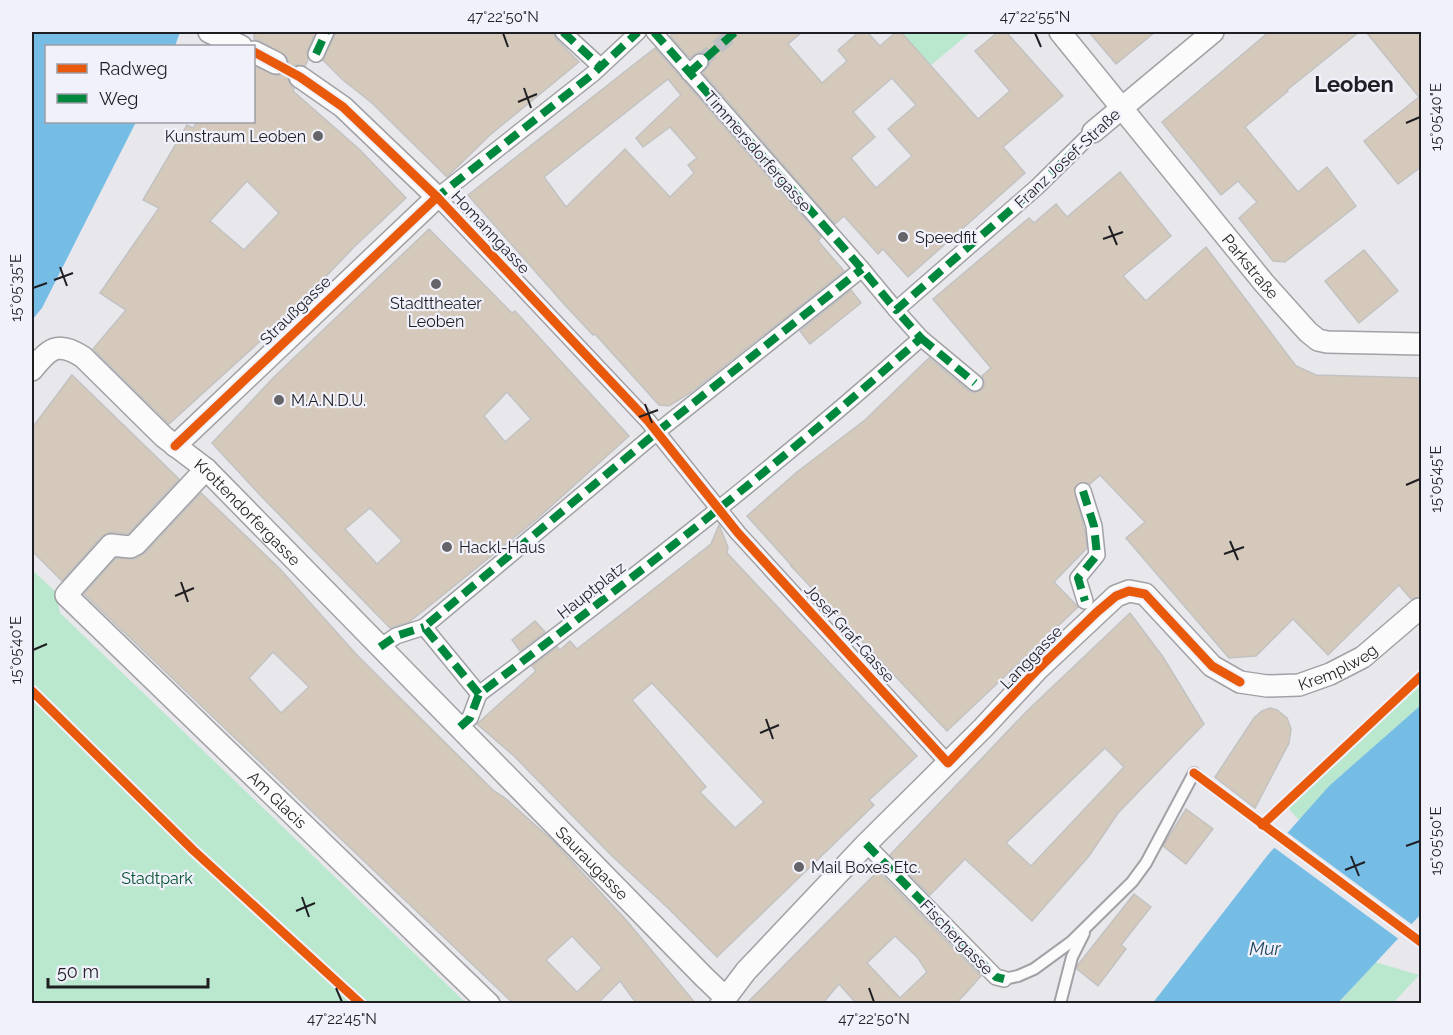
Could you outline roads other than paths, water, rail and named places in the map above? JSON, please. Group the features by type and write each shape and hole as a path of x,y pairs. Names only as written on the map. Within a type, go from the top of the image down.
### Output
{"street":[{"path":"209,32 239,45"},
{"path":"315,54 326,32"},
{"path":"562,32 597,70"},
{"name":"Straußgasse","path":"176,446 437,196 597,70 638,32"},
{"name":"Parkstraße","path":"1060,32 1264,283 1308,332 1318,340 1422,344"},
{"name":"Franz Josef-Straße","path":"896,310 1037,187 1093,132 1213,32"},
{"name":"Timmersdorfergasse","path":"657,36 695,68 859,266"},
{"path":"255,52 276,63"},
{"name":"Homanngasse","path":"300,77 343,107 437,196 652,427"},
{"path":"460,727 380,647 396,636 424,627 652,427 859,266 921,338 975,383"},
{"name":"Hauptplatz","path":"460,727 470,718 479,694 719,509 838,412 921,338"},
{"name":"Krottendorfergasse","path":"32,370 47,353 59,347 70,349 83,357 176,446 206,469 380,647"},
{"path":"652,427 719,509"},
{"name":"Am Glacis","path":"206,469 136,544 130,547 111,545 66,595 489,1004"},
{"path":"1083,490 1094,526 1097,555 1078,578 1085,601"},
{"name":"Josef Graf-Gasse","path":"719,509 948,763"},
{"name":"Langgasse","path":"724,1001 746,971 866,844 1038,669 1116,596 1129,591 1145,594"},
{"name":"Kremplweg","path":"1145,594 1212,666 1240,682 1267,686 1315,681 1363,657 1419,609"},
{"path":"424,627 479,694"},
{"name":"Sauraugasse","path":"460,727 704,977 724,1001"},
{"name":"Fischergasse","path":"866,844 996,977 1004,979"}],"lane":[{"name":"Fischergasse","path":"1004,979 1034,969 1071,942 1132,882 1146,863 1194,773"},
{"name":"Fischergasse","path":"1060,1004 1071,957 1089,925"}],"water":[{"path":"32,32 180,32 175,45 45,45 45,123 135,123 42,308 32,320"},
{"name":"Mur","path":"1421,705 1421,914 1338,1003 1152,1004 1267,856 1329,786"}],"tunnel":[{"path":"700,62 735,32"}],"place":[{"name":"Kunstraum Leoben","path":"318,136"},
{"name":"Speedfit","path":"903,237"},
{"name":"Stadttheater Leoben","path":"436,284"},
{"name":"M.A.N.D.U.","path":"279,400"},
{"name":"Hackl-Haus","path":"447,547"},
{"name":"Mail Boxes Etc.","path":"799,867"}],"district":[{"name":"Leoben","path":"1354,84"}],"park label":[{"name":"Stadtpark","path":"157,878"}]}
